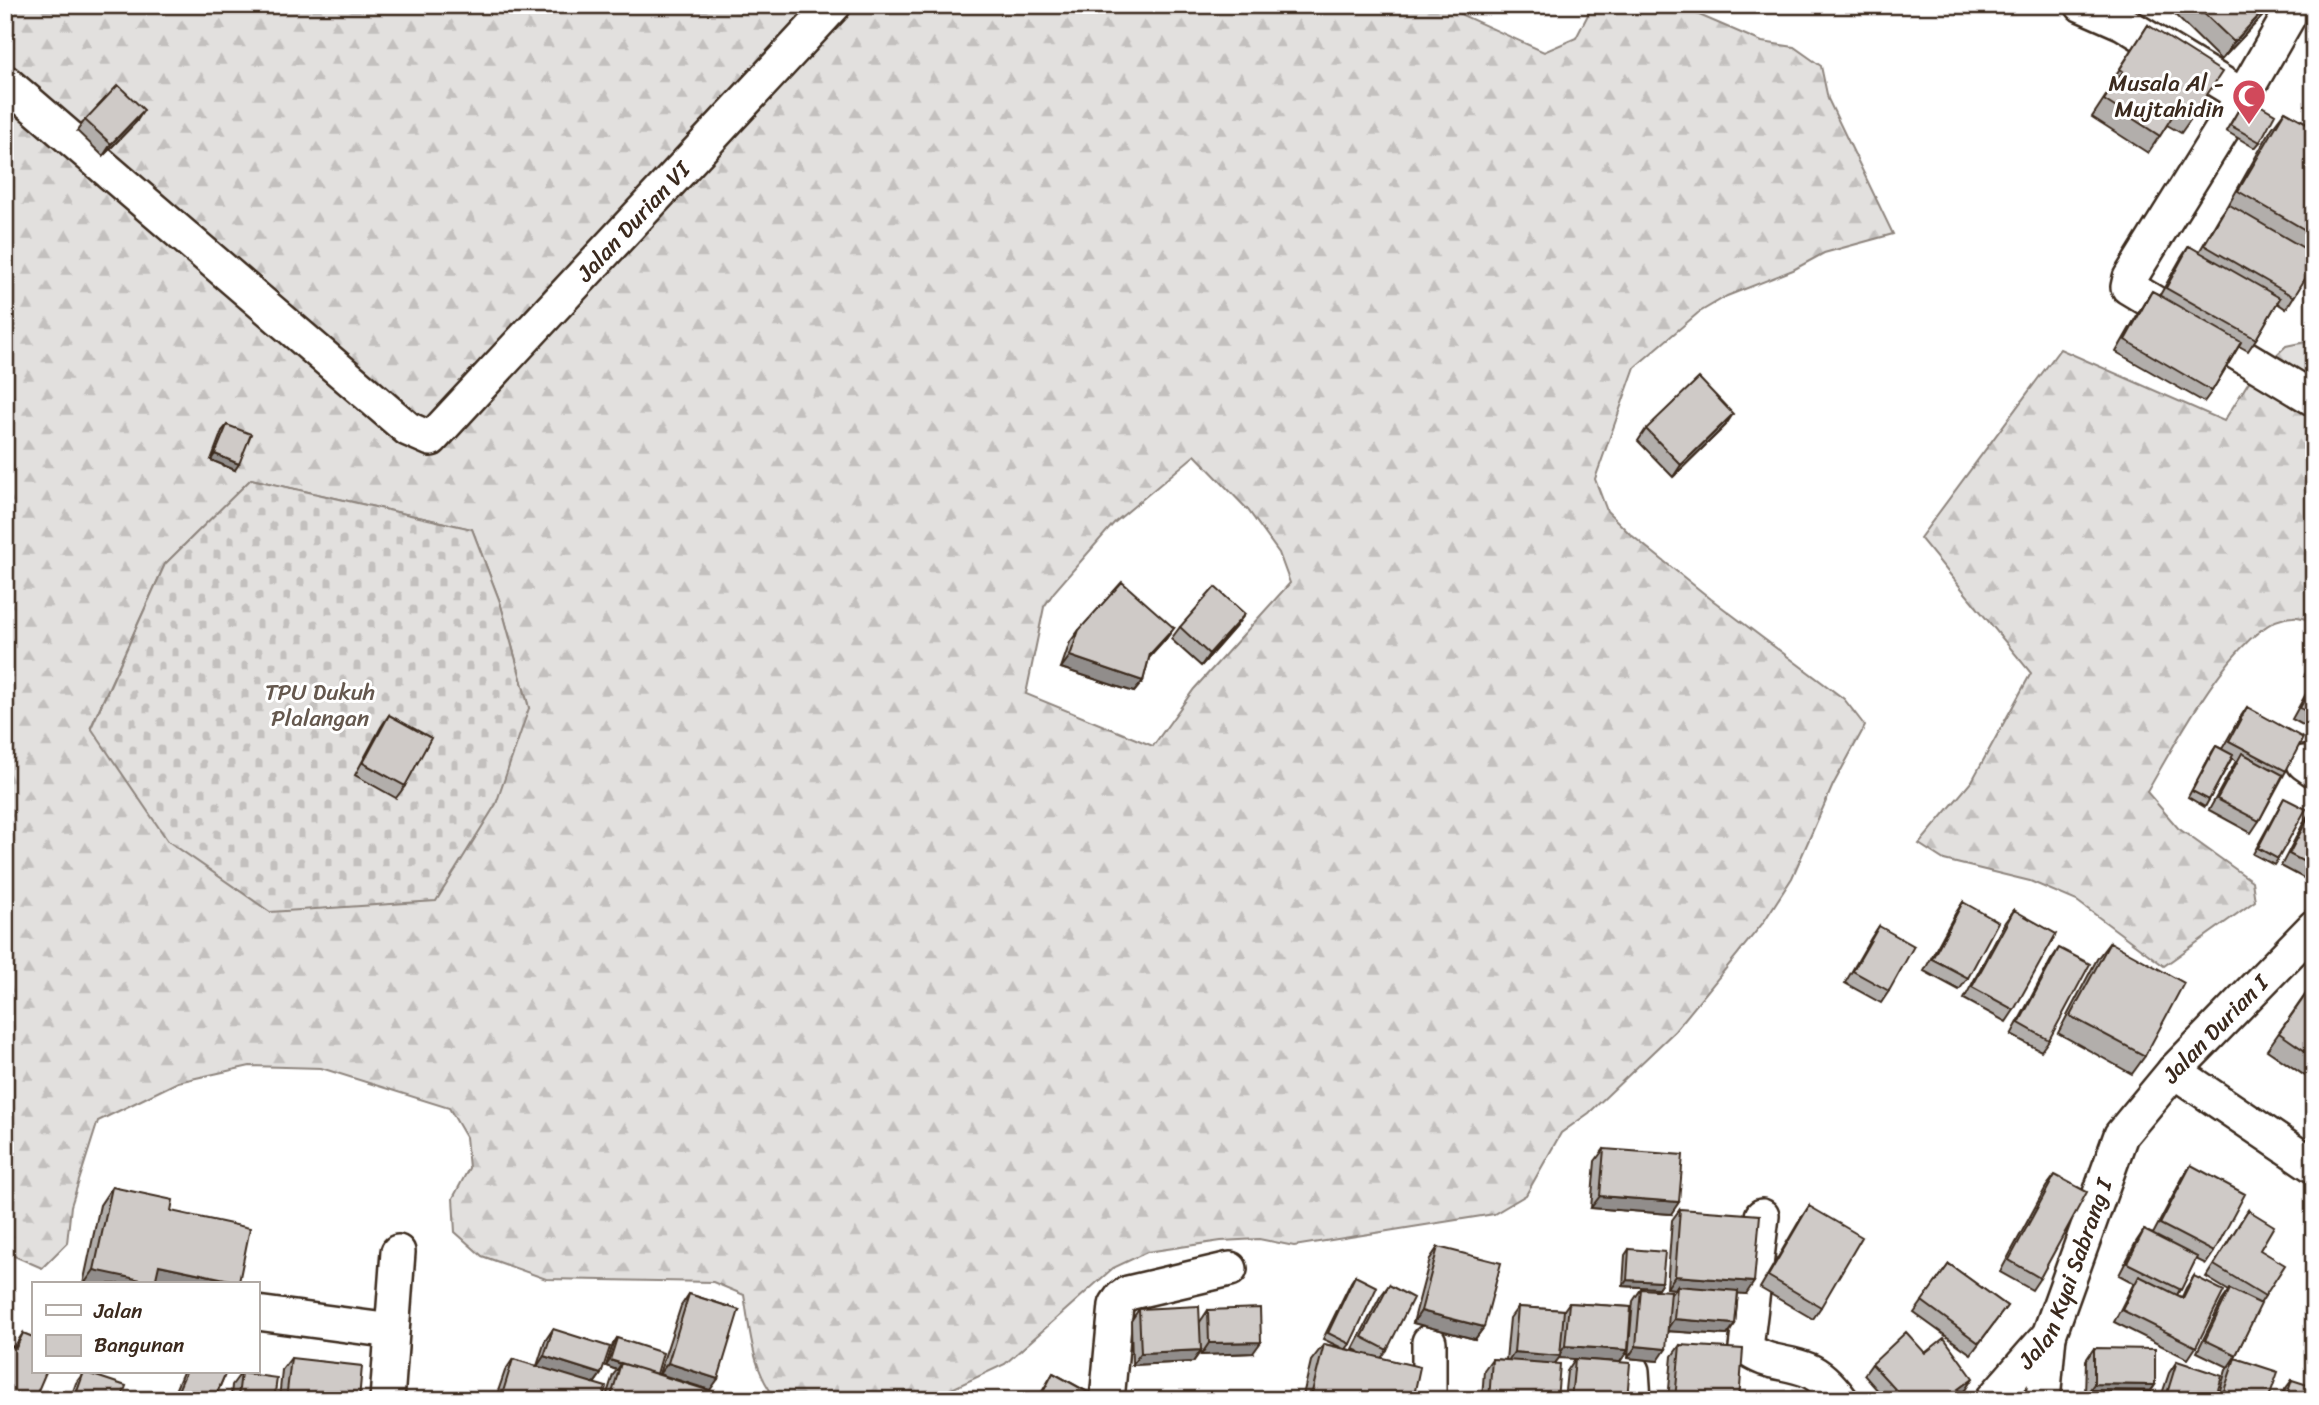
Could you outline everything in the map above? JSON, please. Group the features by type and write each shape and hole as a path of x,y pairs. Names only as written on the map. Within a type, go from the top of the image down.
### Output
{"street":[{"name":"Jalan Durian VI","path":"5,82 408,429 414,434 431,439 834,5"},
{"path":"2082,5 2123,23 2243,96"},
{"path":"2295,5 2243,96 2130,278 2128,287 2314,399"},
{"name":"Jalan Durian I","path":"2121,1135 2174,1071 2314,927"},
{"path":"2174,1071 2314,1166"},
{"name":"Jalan Kyai Sabrang I","path":"1992,1400 2049,1335 2121,1135"},
{"path":"1762,1216 1746,1348 1757,1357 1810,1371 1834,1390 1841,1400"},
{"path":"396,1398 392,1331 398,1252"},
{"path":"1107,1400 1116,1305 1121,1298 1128,1293 1230,1269"},
{"path":"259,1313 392,1331"},
{"path":"2043,1400 2049,1335"},
{"path":"1429,1342 1429,1400"}],"green space":[{"path":"5,5 1356,5 1378,10 1384,5 1450,5 1462,15 1544,52 1576,38 1593,5 1676,5 1762,42 1794,47 1821,66 1828,99 1893,234 1824,253 1793,270 1727,296 1698,313 1635,367 1595,479 1607,511 1630,534 1844,699 1865,726 1833,785 1792,878 1763,923 1675,1031 1589,1113 1561,1133 1526,1195 1494,1214 1294,1246 1259,1239 1221,1241 1147,1252 1113,1268 1005,1364 943,1393 937,1400 777,1400 757,1363 744,1295 713,1282 546,1279 482,1256 455,1232 453,1198 469,1168 466,1137 449,1108 321,1068 250,1066 178,1082 98,1121 71,1206 67,1243 42,1268 5,1252","holes":["1195,455 1248,510 1279,553 1290,583 1194,689 1153,746 1026,694 1044,607 1054,592 1114,523","251,479 472,529 500,602 529,708 91,727 165,564"]},
{"path":"2314,342 2314,623 2293,617 2272,623 2251,638 2209,689 2147,792 2178,828 2252,881 2255,901 2164,966 2077,901 2030,881 1944,860 1919,844 1972,781 2031,673 1920,538 2060,349 2224,421 2250,380 2286,346"},
{"name":"TPU Dukuh Plalangan","path":"251,479 472,529 500,602 529,708 496,804 436,901 270,912 168,841 91,728 165,564"}],"building":[{"path":"2195,5 2269,5 2234,42"},
{"path":"2148,25 2222,72 2193,116 2178,107 2160,136 2104,100"},
{"path":"118,85 144,110 111,144 85,120"},
{"name":"Musala Al - Mujtahidin","path":"2246,97 2275,114 2260,142 2230,125"},
{"path":"2285,111 2314,127 2314,235 2238,191"},
{"path":"2228,204 2314,254 2314,264 2294,297 2204,245"},
{"path":"2189,246 2280,298 2256,339 2166,288"},
{"path":"2152,291 2241,342 2212,391 2125,340"},
{"path":"1699,378 1733,414 1681,465 1646,429"},
{"path":"227,425 251,434 239,464 215,454"},
{"path":"1122,582 1174,628 1150,654 1143,681 1070,656 1079,630"},
{"path":"1215,587 1245,614 1209,654 1180,627"},
{"path":"2314,660 2314,673 2308,670"},
{"path":"2314,683 2314,715 2300,708"},
{"path":"2247,707 2303,738 2286,771 2229,741"},
{"path":"389,715 431,738 405,786 363,763"},
{"path":"2216,746 2233,755 2209,800 2192,791"},
{"path":"2242,753 2283,775 2259,821 2217,799"},
{"path":"2284,798 2306,809 2278,859 2258,848"},
{"path":"2314,807 2314,867 2289,854"},
{"path":"1963,902 1998,922 1968,978 1932,959"},
{"path":"2014,910 2056,934 2014,1010 1972,987"},
{"path":"1879,926 1914,946 1889,991 1853,971"},
{"path":"2110,942 2184,983 2145,1056 2070,1016"},
{"path":"2059,948 2090,964 2049,1040 2019,1023"},
{"path":"2314,983 2314,1057 2279,1033"},
{"path":"1604,1149 1683,1155 1679,1202 1600,1196"},
{"path":"2191,1165 2245,1194 2214,1252 2160,1224"},
{"path":"2055,1175 2087,1192 2040,1278 2009,1260"},
{"path":"112,1187 173,1200 171,1211 250,1228 239,1282 159,1265 155,1282 94,1270"},
{"path":"1809,1206 1862,1237 1821,1307 1768,1276"},
{"path":"1680,1209 1760,1215 1754,1282 1675,1276"},
{"path":"2248,1210 2274,1226 2260,1250 2285,1265 2265,1296 2214,1265"},
{"path":"2144,1230 2197,1257 2181,1290 2127,1263"},
{"path":"1438,1247 1501,1263 1484,1327 1421,1311"},
{"path":"1629,1249 1665,1252 1662,1282 1627,1280"},
{"path":"1949,1264 2007,1306 1979,1343 1922,1301"},
{"path":"1355,1276 1377,1287 1350,1344 1328,1333"},
{"path":"2139,1276 2183,1298 2194,1276 2224,1291 2196,1347 2122,1310"},
{"path":"1389,1285 1413,1298 1387,1350 1362,1337"},
{"path":"1677,1286 1738,1291 1735,1324 1674,1319"},
{"path":"1641,1289 1671,1291 1666,1349 1636,1346"},
{"path":"2230,1289 2261,1304 2236,1355 2205,1340"},
{"path":"689,1294 739,1310 718,1379 668,1363"},
{"path":"1569,1303 1631,1307 1628,1350 1565,1346"},
{"path":"1199,1306 1201,1350 1141,1353 1139,1309"},
{"path":"1518,1307 1564,1310 1560,1356 1514,1352"},
{"path":"1260,1308 1261,1342 1209,1343 1208,1310"},
{"path":"553,1329 610,1347 601,1374 544,1356"},
{"path":"1906,1332 1925,1353 1944,1338 1973,1378 1958,1389 1963,1394 1957,1400 1905,1400 1872,1364"},
{"path":"23,1333 32,1337 32,1374 45,1374 34,1400 5,1400 5,1343 16,1348"},
{"path":"617,1338 663,1353 657,1374 610,1360"},
{"path":"1324,1344 1420,1367 1413,1400 1310,1400"},
{"path":"1680,1345 1743,1349 1739,1400 1675,1400"},
{"path":"2094,1348 2155,1349 2155,1385 2094,1384"},
{"path":"291,1358 362,1366 359,1400 286,1400"},
{"path":"2235,1358 2278,1372 2268,1400 2221,1400"},
{"path":"513,1359 606,1387 602,1400 519,1400 502,1395"},
{"path":"1492,1359 1560,1364 1557,1400 1489,1400"},
{"path":"1575,1359 1630,1363 1627,1400 1571,1400"},
{"path":"2177,1361 2222,1376 2215,1400 2165,1400"},
{"path":"621,1363 739,1400 610,1400"},
{"path":"1053,1373 1102,1400 1039,1400"},
{"path":"83,1374 126,1386 121,1400 74,1400"},
{"path":"185,1374 225,1374 214,1400 193,1400 177,1393"},
{"path":"241,1374 277,1378 274,1400 224,1400 225,1395 238,1397"},
{"path":"2292,1380 2314,1387 2314,1400 2285,1400"},
{"path":"2091,1390 2151,1391 2151,1400 2091,1400"}],"place":[{"name":"Musala Al - Mujtahidin","path":"2249,126"}]}
